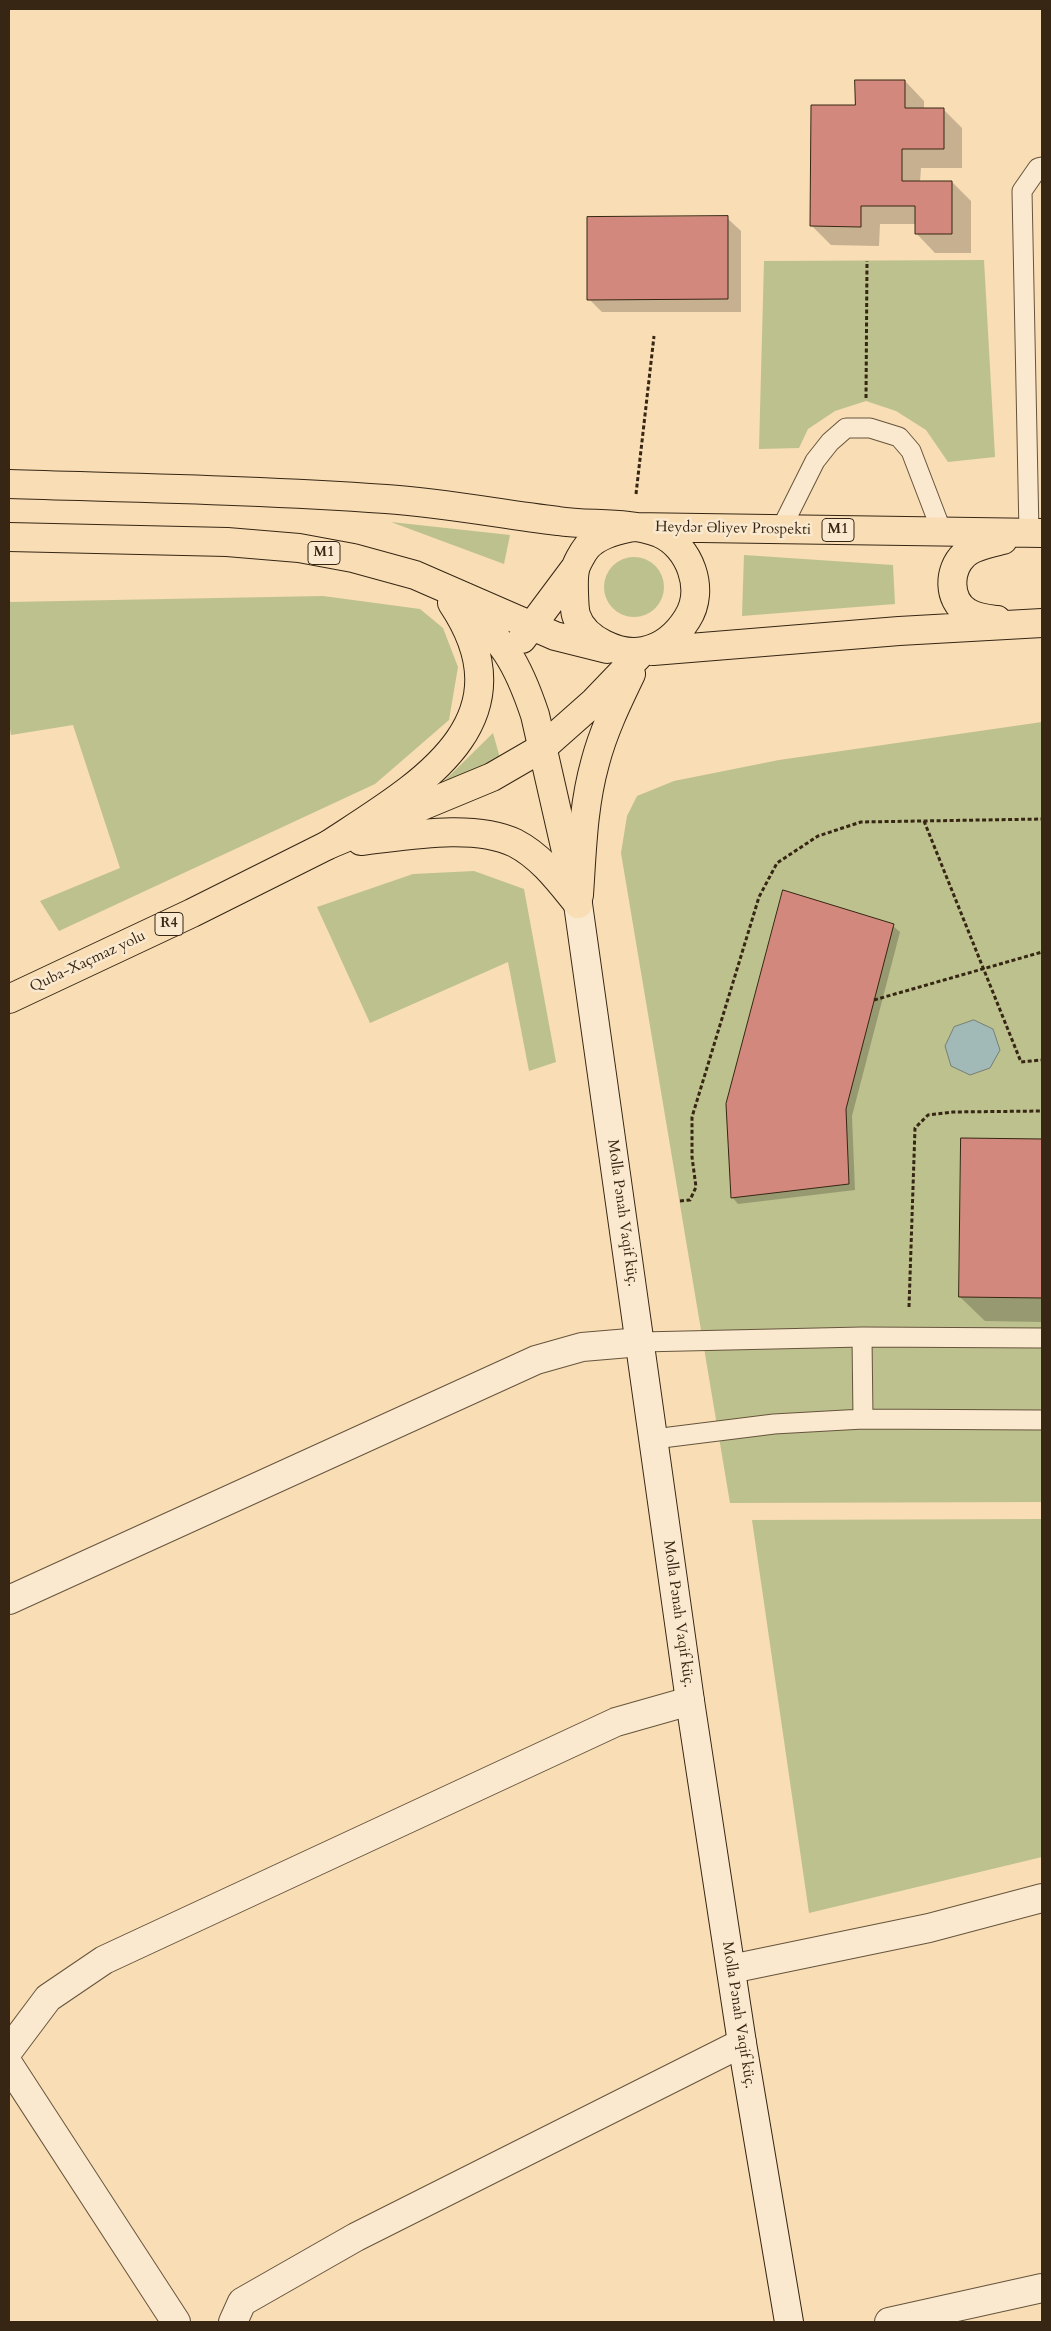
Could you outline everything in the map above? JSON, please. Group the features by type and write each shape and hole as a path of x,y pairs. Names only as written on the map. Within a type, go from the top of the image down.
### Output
{"main road":[{"name":"M1","path":"9,484 387,499 460,506 560,522 633,527"},
{"name":"Heydər Əliyev Prospekti","path":"633,527 1036,533"},
{"path":"328,845 388,805 432,770 456,745 470,724 478,701 509,655 533,626 575,568 587,548 607,534 633,527 660,534 678,547 691,566 696,589 692,612 680,631 661,645 632,651 603,644 587,632 576,616 575,568"},
{"path":"1036,533 979,546 965,554 956,565 952,580 952,590 967,613 983,618 1037,624"},
{"name":"M1","path":"9,537 227,542 299,548 353,558 415,575 556,636 588,645 632,651 899,631 1037,624"},
{"path":"440,585 486,624 502,642 528,692 535,715 578,904"},
{"path":"440,585 462,619 475,648 479,676 478,701"},
{"path":"328,845 492,778 542,748 594,702 632,651"},
{"path":"578,904 585,815 595,762 615,707 632,651"},
{"path":"328,845 449,833 486,835 514,844 547,867 578,904"},
{"name":"Quba-Xaçmaz yolu","path":"9,999 192,913 328,845"}],"street":[{"name":"Molla Pənah Vaqif küç.","path":"578,904 690,1701 742,2043 789,2322"},
{"path":"9,1600 536,1360 582,1347 640,1342"},
{"path":"9,2050 48,1998 104,1960 616,1722 690,1701"},
{"path":"731,1969 929,1928 1042,1898"},
{"path":"233,2322 242,2302 356,2237 742,2043"},
{"path":"9,2065 176,2322"},
{"path":"889,2322 1042,2288"}],"lane":[{"path":"1036,533 1022,191 1038,168 1042,167"},
{"path":"781,529 815,461 830,442 846,428 870,428 899,437 911,451 942,532"},
{"path":"862,1337 863,1419"},
{"path":"640,1342 862,1337 1042,1338"},
{"path":"654,1439 774,1424 863,1419 1042,1420"}],"path":[{"path":"866,261 866,401"},
{"path":"633,527 654,336"},
{"path":"680,1201 690,1200 696,1187 692,1157 692,1117 759,897 777,864 818,836 861,822 1042,818"},
{"path":"924,821 1021,1062 1042,1060"},
{"path":"874,1000 1042,952"},
{"path":"907,1338 915,1128 928,1115 953,1112 1042,1111"}],"green space":[{"path":"984,260 995,457 948,462 926,430 896,411 866,401 835,411 808,429 799,448 759,449 764,261"},
{"path":"391,522 510,535 504,564"},
{"path":"744,555 893,565 895,604 742,616"},
{"path":"634,557 651,562 659,570 664,587 659,604 651,612 634,617 617,612 609,604 604,587 609,570 617,562"},
{"path":"323,596 420,609 443,628 458,667 449,720 375,784 59,931 40,901 120,868 73,725 11,735 9,723 9,602"},
{"path":"1042,722 1042,1502 730,1503 621,853 627,816 637,796 674,781 779,760"},
{"path":"493,733 500,758 437,788"},
{"path":"474,871 524,889 556,1062 529,1071 508,962 370,1023 317,907 413,874"},
{"path":"1042,1519 1042,1857 809,1913 752,1520"}],"water":[{"path":"974,1020 993,1029 1000,1050 990,1068 970,1075 951,1066 945,1046 954,1027"}],"building":[{"path":"855,80 905,80 905,108 944,108 944,149 902,149 902,181 952,181 952,234 915,234 915,206 861,206 861,227 810,226 811,105 855,105"},
{"path":"728,216 728,299 587,300 587,217"},
{"path":"783,890 894,924 846,1109 849,1184 731,1198 726,1104"},
{"path":"961,1138 1042,1139 1042,1298 959,1297"}]}
